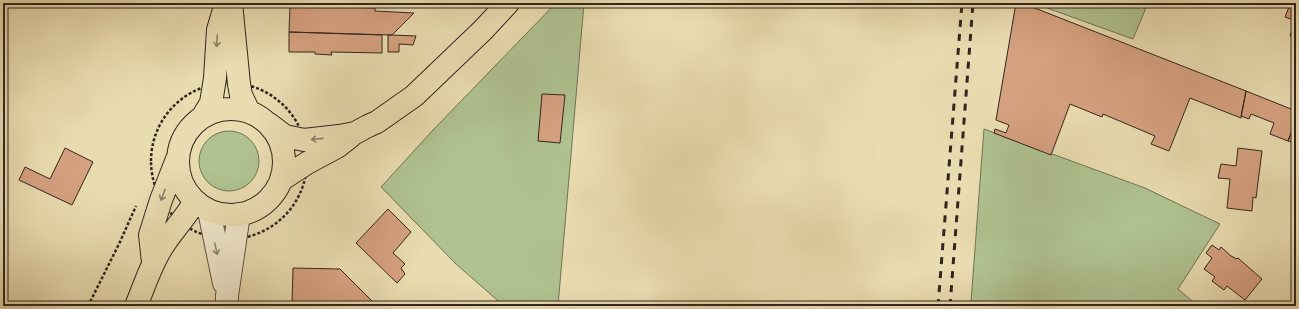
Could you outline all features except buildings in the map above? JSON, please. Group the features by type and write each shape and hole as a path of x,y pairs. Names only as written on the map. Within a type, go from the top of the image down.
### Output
{"main road":[{"path":"203,116 211,103 215,78 218,30 226,3"},
{"path":"231,3 239,84 241,95 249,112"},
{"path":"281,180 307,163 338,147 355,133 377,122 414,96 483,30 508,3"},
{"path":"153,262 150,235 161,200 185,134 193,124 203,116 218,110 234,108 249,112 259,117 285,136 304,140 355,133"},
{"path":"177,159 181,182 202,206 224,214 240,214 253,210 265,203 274,192 281,180 284,165 283,150 277,136 268,124"},
{"path":"136,306 153,262 165,243 187,214 202,206"}],"street":[{"path":"202,206 227,301"},
{"path":"227,301 240,214"}],"path":[{"path":"299,128 306,126"},
{"path":"148,180 151,172"},
{"path":"88,306 138,202"}],"green space":[{"path":"556,3 584,3 558,306 504,306 456,264 381,187 433,130"},
{"path":"1033,3 1148,3 1133,39"},
{"path":"984,129 1145,188 1220,224 1178,289 1198,306 976,306 971,302"},
{"path":"223,131 235,131 251,139 257,149 259,161 257,173 251,183 235,191 223,191 207,183 199,167 199,155 207,139"}],"railway":[{"path":"938,306 962,3"},
{"path":"950,306 973,3"}]}
